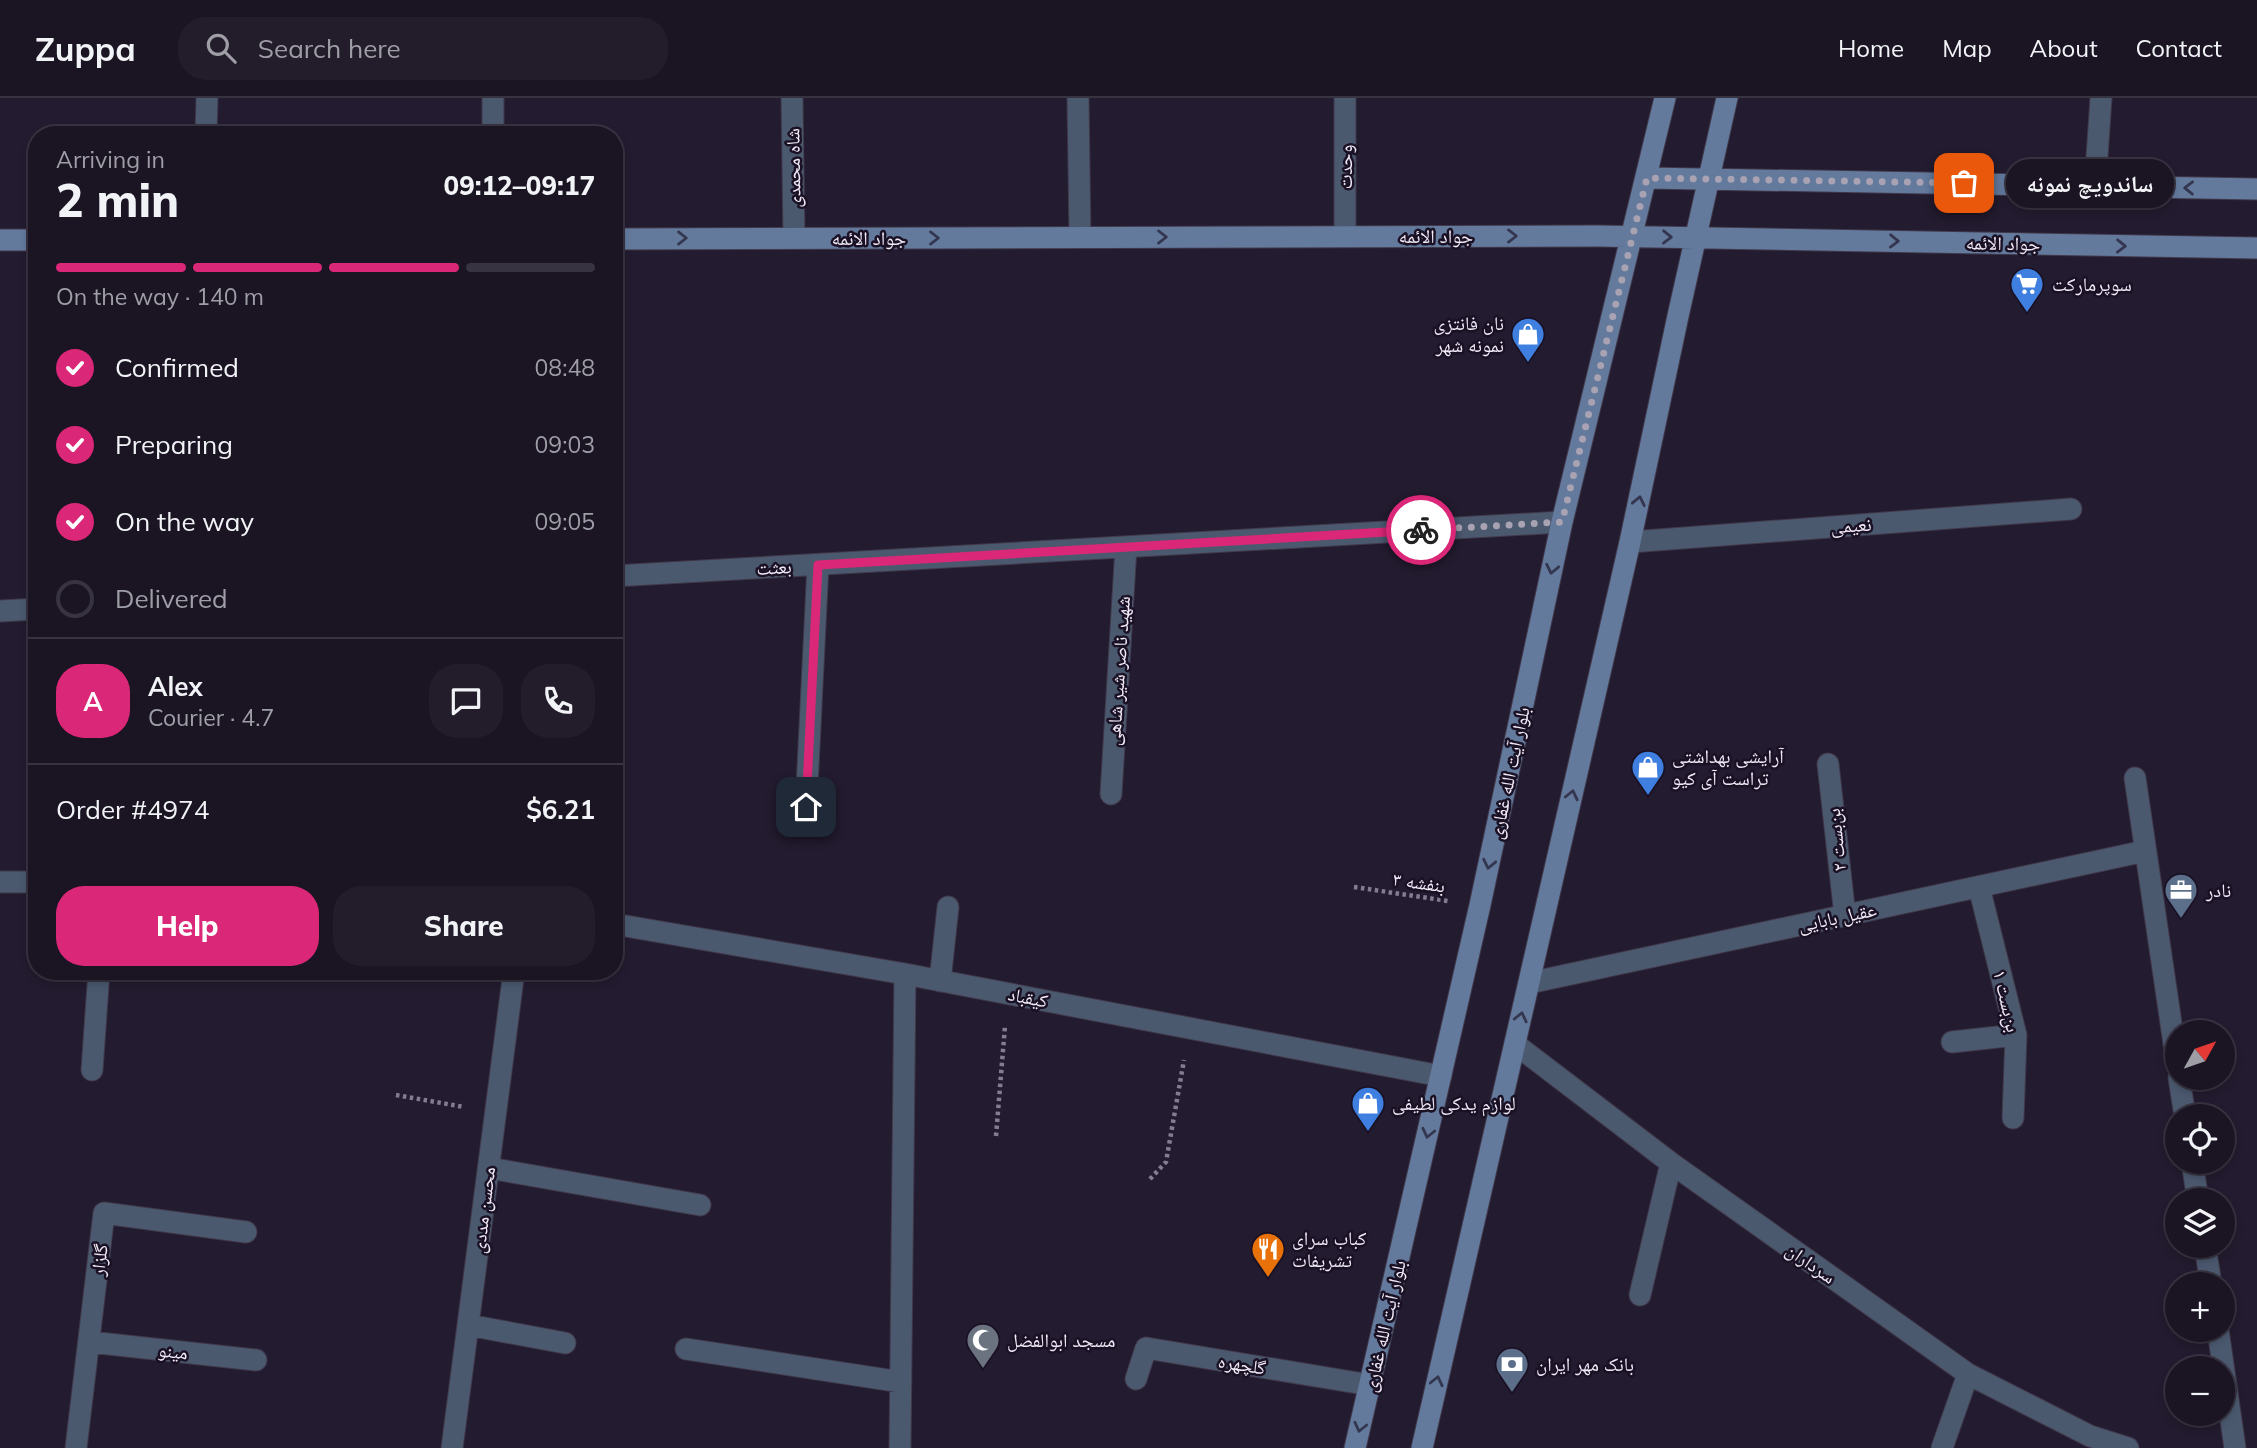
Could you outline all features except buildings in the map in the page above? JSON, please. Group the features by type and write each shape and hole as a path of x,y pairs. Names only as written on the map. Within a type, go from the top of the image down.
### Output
{"main road":[{"name":"بلوار آیت الله غفاری","path":"1356,1448 1480,905 1562,522 1665,98"},
{"path":"1422,1448 1630,542 1727,98"},
{"path":"1647,178 2257,189"},
{"name":"جواد الائمه","path":"623,239 1633,236 2257,248"},
{"path":"0,240 28,240"}],"street":[{"path":"206,126 207,98"},
{"path":"493,98 493,126"},
{"name":"شاه محمدی","path":"792,98 794,238"},
{"path":"1078,98 1080,237"},
{"name":"وحدت","path":"1345,98 1345,236"},
{"path":"2095,186 2101,98"},
{"name":"نعیمی","path":"1630,542 2071,509"},
{"name":"بعثت","path":"623,576 1562,522"},
{"name":"شهید ناصر شیر شاهی","path":"1111,794 1126,547"},
{"path":"806,807 818,565"},
{"path":"0,611 28,609"},
{"name":"بن‌بست ۲","path":"1828,764 1845,916"},
{"path":"2135,778 2170,1020"},
{"name":"عقیل بابایی","path":"1529,983 2145,851"},
{"path":"0,882 28,883"},
{"name":"بن‌بست ۱","path":"1979,887 2017,1035 2013,1118"},
{"path":"940,981 948,907"},
{"name":"کیقباد","path":"623,926 1008,993 1441,1076"},
{"path":"900,1448 905,975"},
{"path":"92,1070 98,980"},
{"name":"محسن مددی","path":"452,1448 513,980"},
{"path":"1952,1042 2017,1035"},
{"name":"سرداران","path":"1514,1044 1671,1163 1968,1374 2090,1436 2128,1448"},
{"path":"1640,1294 1671,1163"},
{"path":"489,1168 700,1205"},
{"name":"گلزار","path":"76,1448 104,1213 246,1233"},
{"path":"468,1325 565,1343"},
{"name":"مینو","path":"90,1342 257,1360"},
{"path":"2219,1342 2235,1448"},
{"name":"گلچهره","path":"1136,1379 1146,1348 1370,1385"},
{"path":"686,1349 901,1382"},
{"path":"1942,1448 1968,1374"}],"path":[{"name":"بنفشه ۳","path":"1354,887 1480,905"},
{"path":"996,1136 1008,993"},
{"path":"1150,1179 1166,1162 1189,1028"},
{"path":"396,1094 496,1113"}],"way so far":[{"path":"1421,530 1562,522 1647,178 1964,183"}],"place":[{"name":"ساندویچ نمونه","path":"1964,183"},
{"name":"سوپرمارکت","path":"2027,314"},
{"name":"نان فانتزی نمونه شهر","path":"1528,364"},
{"name":"آرایشی بهداشتی تراست آی کیو","path":"1648,797"},
{"name":"نادر","path":"2181,920"},
{"name":"لوازم یدکی لطیفی","path":"1368,1133"},
{"name":"کباب سرای تشریفات","path":"1268,1279"},
{"name":"مسجد ابوالفضل","path":"983,1370"},
{"name":"بانک مهر ایران","path":"1512,1394"}],"route":[{"path":"806,807 818,565 1421,530"}]}
